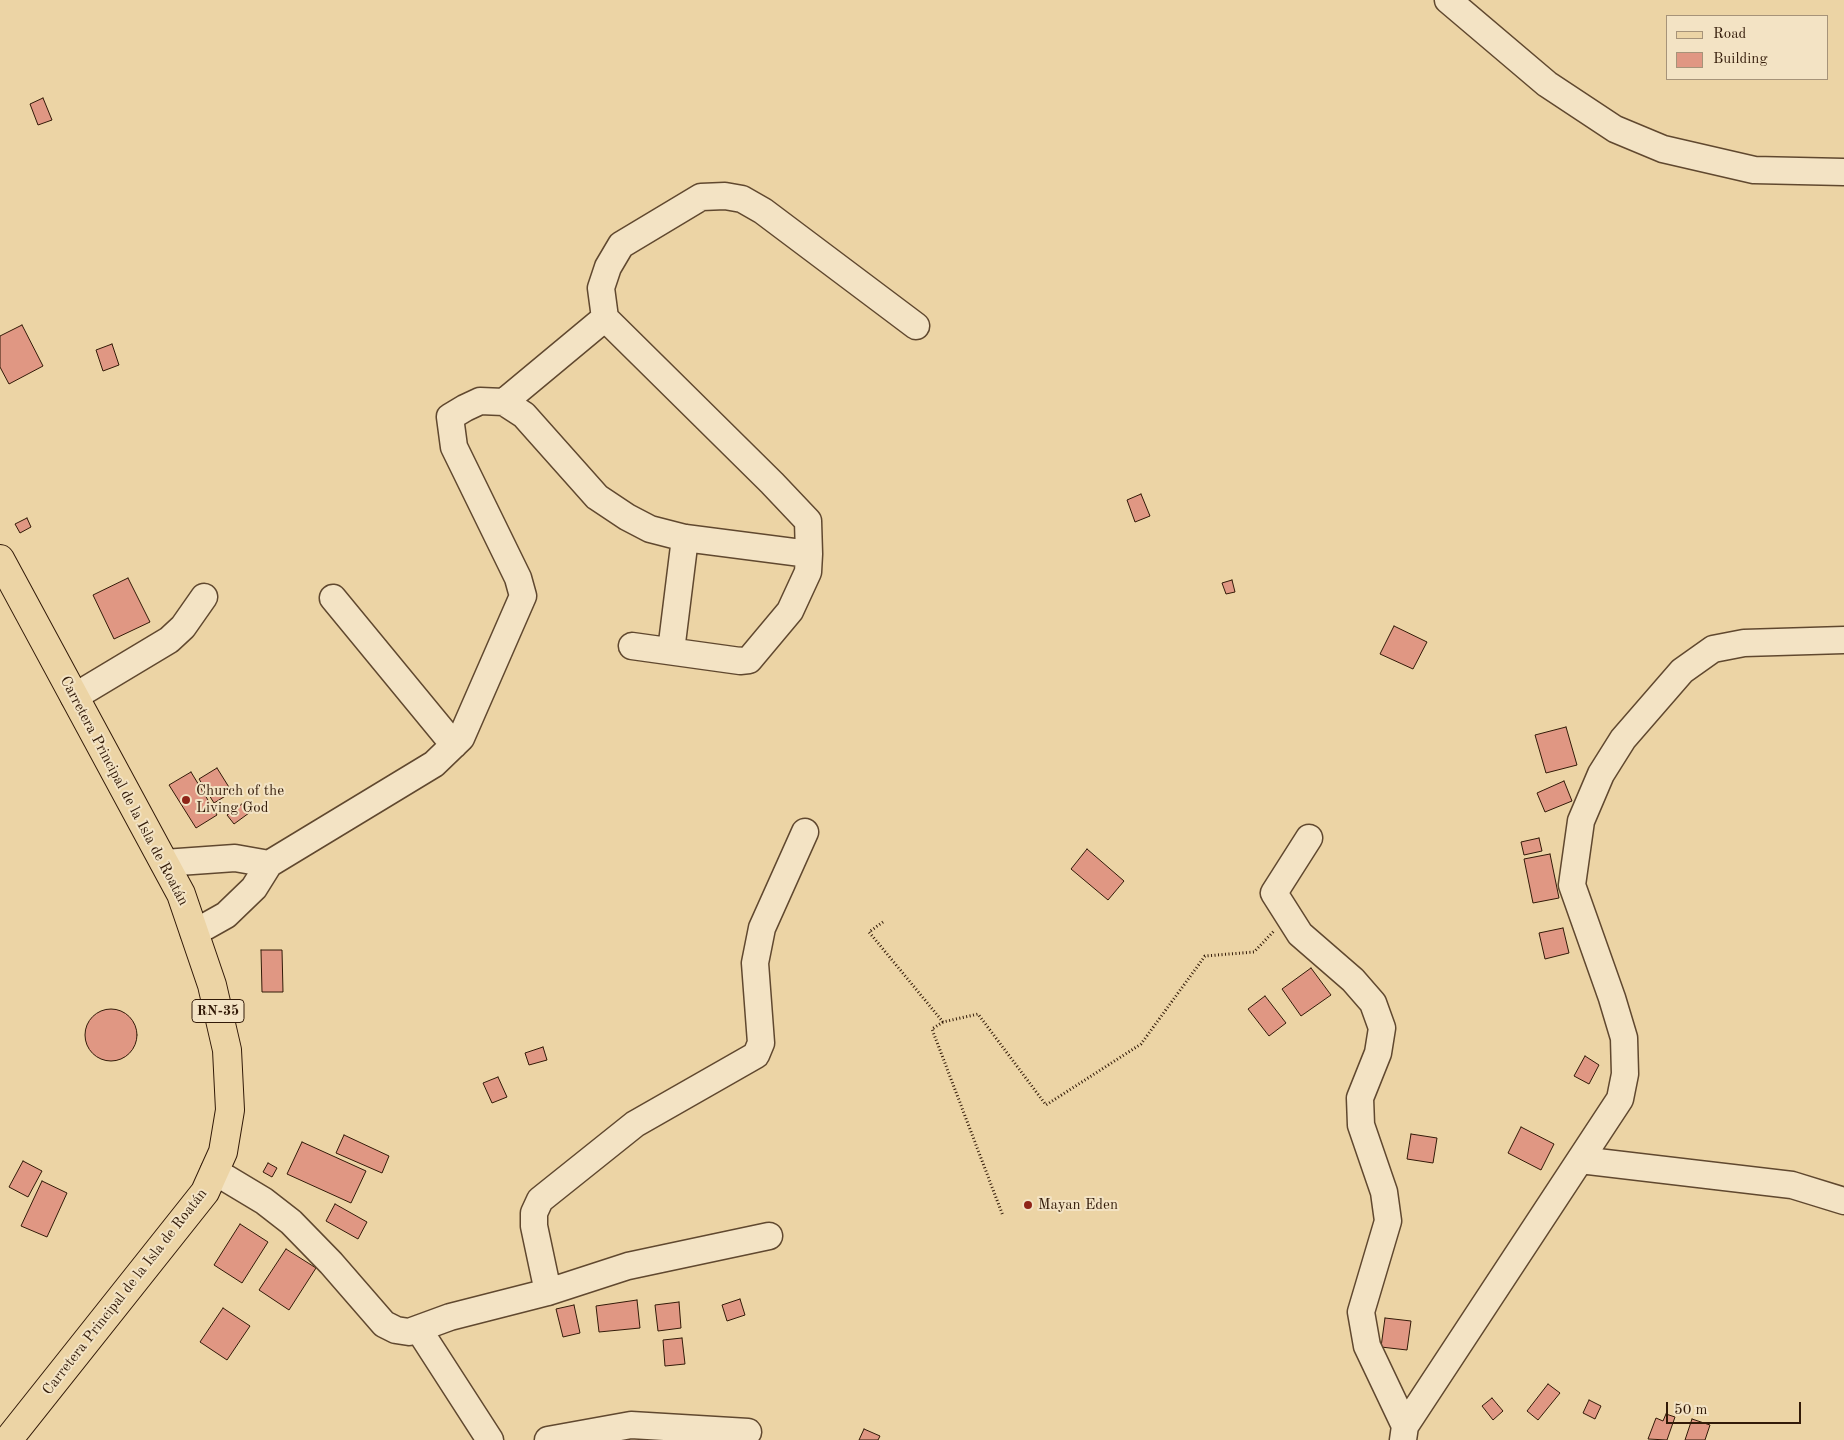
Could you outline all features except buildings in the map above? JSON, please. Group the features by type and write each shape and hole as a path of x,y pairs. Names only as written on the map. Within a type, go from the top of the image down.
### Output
{"main road":[{"name":"Carretera Principal de la Isla de Roatán","path":"0,559 182,894 212,985 227,1050 230,1110 223,1152 205,1192 8,1440"}],"street":[{"path":"1448,0 1546,84 1615,129 1663,149 1754,170 1844,172"},
{"path":"632,646 740,661 749,660 790,611 808,572 809,554 808,521 606,318 601,288 608,267 621,245 701,197 725,196 742,199 763,211 916,326"},
{"path":"504,402 606,318"},
{"path":"194,933 226,915 254,888 269,864 434,764 461,738 523,596 518,578 454,447 450,417 480,401 504,402 524,415 597,496 627,518 650,529 685,538 809,554"},
{"path":"671,651 685,538"},
{"path":"74,696 169,640 183,627 204,597"},
{"path":"333,598 454,745"},
{"path":"1404,1433 1620,1099 1625,1074 1624,1038 1612,998 1572,886 1581,821 1601,774 1623,739 1682,671 1713,649 1744,643 1844,640"},
{"path":"548,1292 534,1226 534,1214 540,1200 635,1124 756,1055 761,1043 755,963 762,928 805,832"},
{"path":"1309,838 1274,893 1300,934 1353,980 1373,1003 1382,1028 1378,1053 1360,1098 1361,1125 1384,1192 1388,1221 1361,1312 1367,1346 1404,1433"},
{"path":"164,863 235,858 269,864"},
{"path":"1580,1160 1792,1185 1844,1201"},
{"path":"214,1171 264,1201 290,1222 331,1263 384,1324 396,1330 408,1332 419,1330 466,1312 548,1292 628,1266 769,1236"},
{"path":"419,1330 490,1440"},
{"path":"548,1440 631,1425 748,1432"}],"path":[{"path":"1003,1216 932,1029 943,1022 978,1014 1046,1105 1141,1044 1206,956 1254,952 1289,917"},
{"path":"883,922 869,932 943,1022"}],"place":[{"name":"Church of the Living God","path":"186,800"},
{"name":"Mayan Eden","path":"1028,1205"}]}
